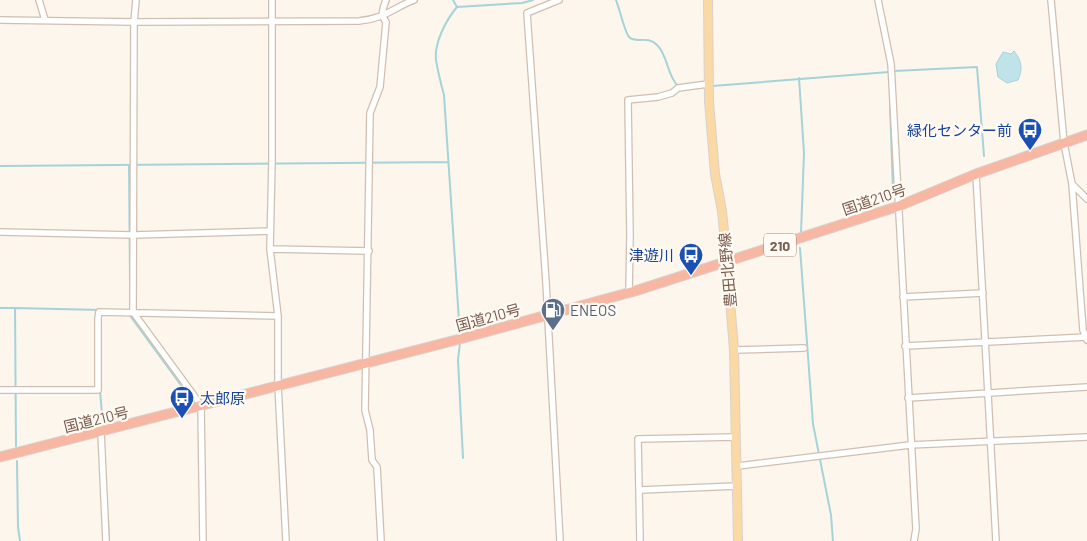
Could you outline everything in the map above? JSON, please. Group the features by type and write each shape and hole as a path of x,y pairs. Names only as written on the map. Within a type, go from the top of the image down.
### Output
{"highway":[{"name":"国道210号","path":"0,457 456,340 629,293 899,206 976,174 1087,135"}],"main road":[{"name":"豊田北野線","path":"708,0 709,101 715,174 722,211 734,350 738,466 738,541"}],"street":[{"path":"39,0 45,20"},
{"path":"136,0 134,22 133,312 201,405 203,541"},
{"path":"272,0 270,248 278,316 278,385 286,541"},
{"path":"382,17 386,0"},
{"path":"0,20 134,22 359,21 382,17 414,0"},
{"path":"559,0 527,13 548,316 560,541"},
{"path":"878,0 891,64 916,529 914,541"},
{"path":"905,346 1087,338 1083,330 1072,184 1064,143 1051,0"},
{"path":"381,541 377,467 372,460 370,430 365,410 370,113 380,87 386,22 382,17"},
{"path":"629,293 628,100 658,97 672,93 678,88 708,84"},
{"path":"976,174 996,541"},
{"path":"1072,184 1087,199"},
{"path":"0,232 133,235 270,231"},
{"path":"270,248 369,251"},
{"path":"903,297 983,294"},
{"path":"0,390 98,390 98,318 100,312 278,316"},
{"path":"734,350 804,348"},
{"path":"908,398 1087,387"},
{"path":"101,432 106,541"},
{"path":"640,541 638,439 736,437"},
{"path":"738,466 910,445 1087,437"},
{"path":"640,490 737,486"}],"water":[{"path":"1014,51 1019,58 1021,72 1018,80 1007,83 998,77 996,64 1003,52 1011,54"}],"waterway":[{"path":"453,0 457,7"},
{"path":"460,336 444,95 436,60 437,46 445,25 457,7 522,3 533,0"},
{"path":"616,0 629,37 635,40 646,40 657,45 661,49 674,82 678,86"},
{"path":"894,71 977,67 984,156"},
{"path":"712,86 889,72"},
{"path":"799,78 804,153 801,233"},
{"path":"890,104 893,190"},
{"path":"0,166 448,162"},
{"path":"129,166 130,281"},
{"path":"800,248 813,424 831,515 833,541"},
{"path":"0,308 15,308 16,446"},
{"path":"15,308 101,310"},
{"path":"131,314 131,317 194,403"},
{"path":"101,317 101,327"},
{"path":"460,343 458,360 463,458"},
{"path":"100,390 103,427"},
{"path":"17,461 20,541"},
{"path":"108,518 109,541"}],"place":[{"name":"緑化センター前","path":"1030,151"},
{"name":"津遊川","path":"691,276"},
{"name":"ENEOS","path":"553,331"},
{"name":"太郎原","path":"182,419"}]}
